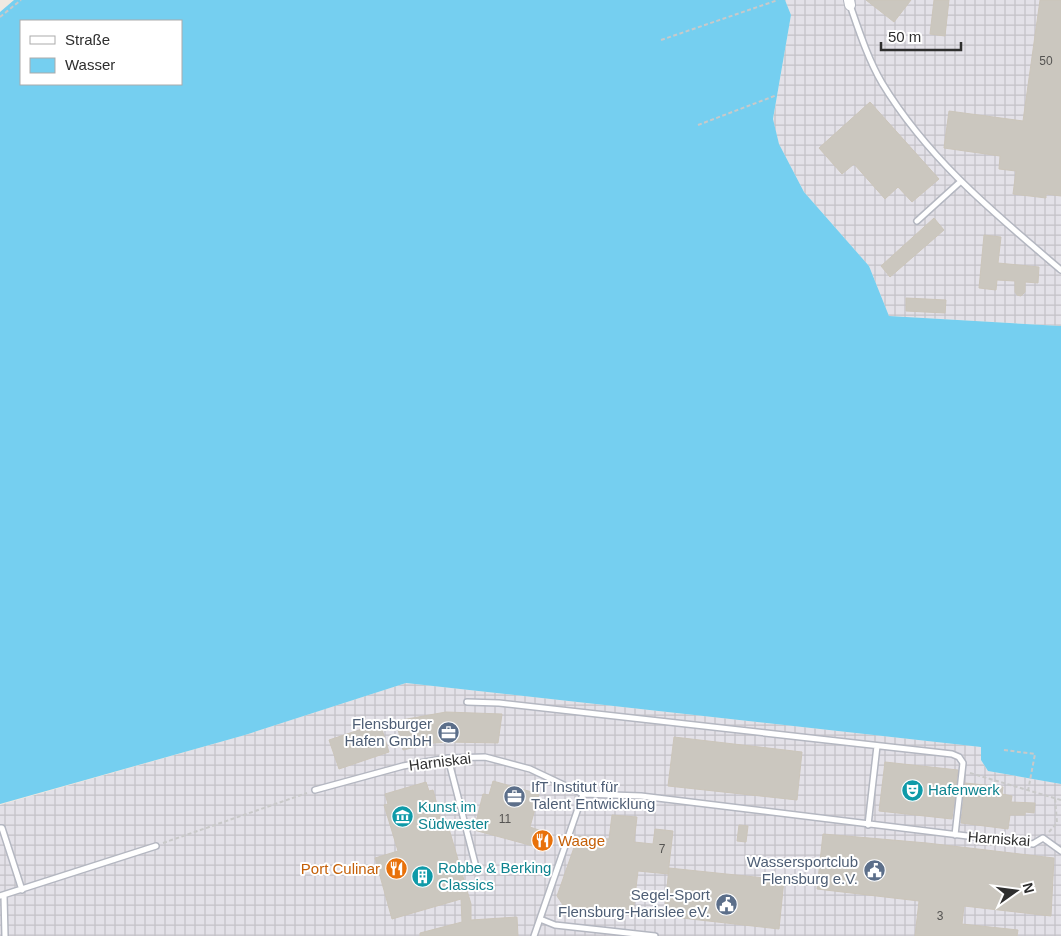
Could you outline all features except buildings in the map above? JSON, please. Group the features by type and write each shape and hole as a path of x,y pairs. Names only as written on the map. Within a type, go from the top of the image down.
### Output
{"lane":[{"path":"849,2 863,42 881,81 908,123 960,182 1061,270"},
{"path":"916,220 960,182"},
{"path":"467,702 499,703 952,754 959,757 963,763 963,771"},
{"path":"868,825 877,746"},
{"name":"Harniskai","path":"315,790 403,766 448,758 485,757 530,769 583,794 641,796 1033,844 1043,838"},
{"path":"448,758 476,866"},
{"name":"Harniskai","path":"955,835 963,771"},
{"path":"534,936 583,794"},
{"path":"0,828 2,828 22,890"},
{"path":"1043,838 1061,851"},
{"path":"5,936 2,896 156,846"},
{"path":"540,920 554,925 655,936"}],"path":[{"path":"0,18 21,0"},
{"path":"660,40 778,0"},
{"path":"698,125 778,95"},
{"path":"1004,750 1035,754 1028,791"},
{"path":"963,771 1061,800"},
{"path":"156,846 315,790"},
{"path":"1043,838 1057,823 1055,798"}],"shaded area":[{"path":"785,0 1061,0 1061,326 889,316 869,266 804,192 779,144 773,120 791,15"},
{"path":"406,683 982,747 981,760 988,771 1061,784 1061,936 0,936 0,805 245,735"}],"water":[{"path":"14,0 785,0 791,15 773,119 779,144 804,192 869,266 889,316 1061,326 1061,784 988,771 981,760 981,747 406,683 245,735 0,804 0,12"}],"place":[{"name":"Flensburger Hafen GmbH","path":"448,733"},
{"name":"Hafenwerk","path":"912,790"},
{"name":"IfT Institut für Talent Entwicklung","path":"515,796"},
{"name":"Kunst im Südwester","path":"402,816"},
{"name":"Waage","path":"542,841"},
{"name":"Port Culinar","path":"396,869"},
{"name":"Wassersportclub Flensburg e.V.","path":"874,871"},
{"name":"Robbe & Berking Classics","path":"422,877"},
{"name":"Segel-Sport Flensburg-Harislee eV.","path":"726,904"}]}
